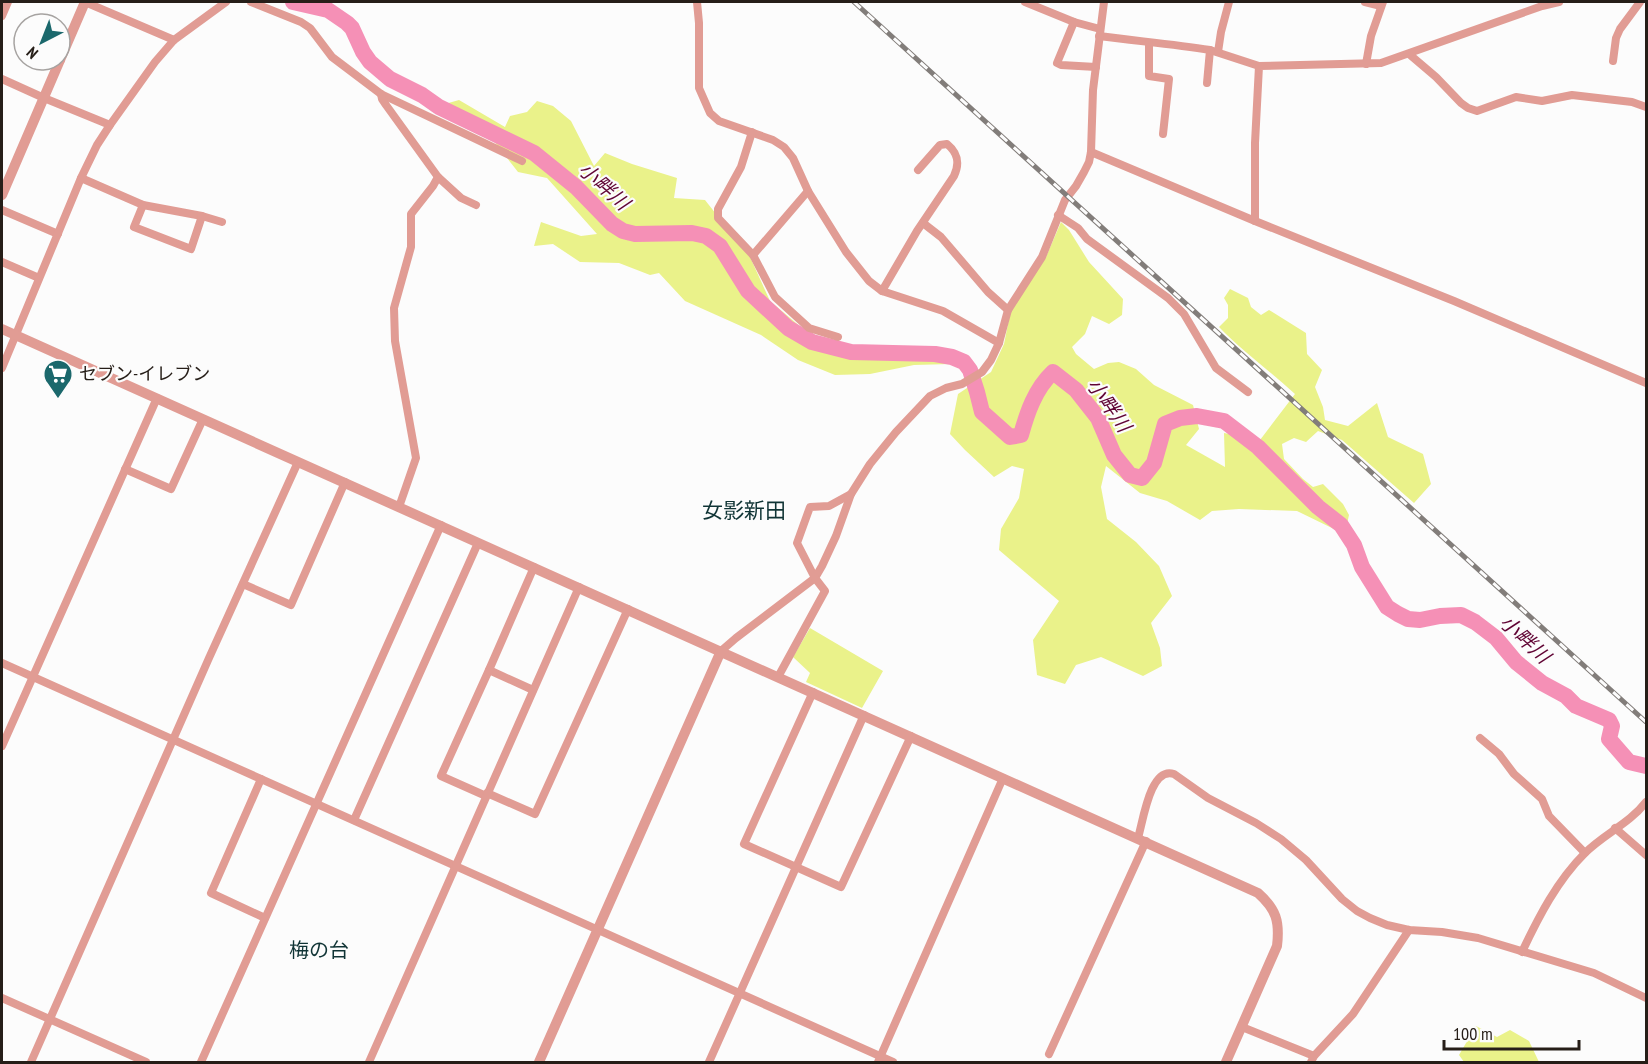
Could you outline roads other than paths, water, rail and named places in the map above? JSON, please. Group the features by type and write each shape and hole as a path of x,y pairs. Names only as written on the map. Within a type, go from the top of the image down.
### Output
{"street":[{"path":"2,16 8,2"},
{"path":"72,32 85,2 174,40"},
{"path":"2,368 81,178 110,125 155,62 174,40 226,2"},
{"path":"251,2 301,22 310,28 332,57 381,94 522,161"},
{"path":"697,2 699,88 710,113 719,121 773,140 784,147 793,158 808,191 846,252 869,281 882,291 943,311 999,343"},
{"path":"1025,2 1099,33 1149,43 1214,51 1259,66 1381,63 1559,2"},
{"path":"539,1062 721,651 815,578 836,536 851,494 896,432 930,396 946,388 962,384 981,373 991,360 999,343 1008,310 1042,256 1065,200 1076,186 1089,162 1093,90 1098,71 1099,33 1104,2"},
{"path":"1207,83 1229,2"},
{"path":"1365,2 1382,4 1371,36 1366,64"},
{"path":"1613,61 1616,38 1620,29 1640,2"},
{"path":"1074,22 1057,63 1098,71"},
{"path":"1149,43 1149,76 1170,79 1163,134"},
{"path":"1409,54 1461,103 1477,111 1516,97 1542,101 1572,95 1632,102 1647,107"},
{"path":"1255,221 1255,143 1259,66"},
{"path":"2,195 55,72"},
{"path":"2,79 110,125"},
{"path":"381,94 386,105 438,177 461,198 476,205"},
{"path":"752,132 741,167 718,208 718,218 753,255 775,297 809,328 838,337"},
{"path":"882,291 954,176 958,167 956,156 947,144 940,145 918,170"},
{"path":"1091,152 1647,383"},
{"path":"399,507 416,458 395,341 394,308 411,247 411,214 438,177"},
{"path":"81,178 142,205 222,222"},
{"path":"753,255 808,191"},
{"path":"142,205 134,226 191,249 202,216"},
{"path":"2,210 58,234"},
{"path":"1059,214 1078,228 1087,239 1168,298 1184,314 1216,368 1248,392"},
{"path":"923,223 941,237 988,292 1008,310"},
{"path":"2,262 39,278"},
{"path":"2,329 1248,887 1269,903 1276,916 1279,930 1277,946 1226,1062"},
{"path":"2,746 157,398"},
{"path":"125,469 171,489 203,419"},
{"path":"31,1062 298,462"},
{"path":"243,584 291,605 345,482"},
{"path":"778,676 825,591 815,578 797,543 810,507 829,506 851,494"},
{"path":"201,1062 441,525"},
{"path":"354,820 478,543"},
{"path":"534,567 441,776 535,814 628,609"},
{"path":"369,1062 579,587"},
{"path":"2,663 740,994 880,1060 893,1062"},
{"path":"489,670 533,690"},
{"path":"813,692 744,844 841,887 910,736"},
{"path":"709,1062 864,715"},
{"path":"1480,738 1499,754 1514,774 1542,799 1549,816 1585,853"},
{"path":"1049,1054 1142,840 1149,796 1157,780 1162,774 1169,772 1208,798 1281,839 1306,860 1342,899 1357,911 1387,925 1409,930 1442,932 1478,938 1594,973 1647,998"},
{"path":"880,1060 1003,778"},
{"path":"261,779 211,893 265,918"},
{"path":"1522,952 1560,881 1585,853 1615,828 1630,819 1647,802"},
{"path":"1615,828 1647,855"},
{"path":"1242,1027 1313,1059 1353,1014 1409,930"},
{"path":"2,998 146,1062"}],"waterway":[{"name":"小畔川","path":"293,2 328,10 347,23 370,62 390,79 422,95 439,107 534,153 576,187 612,224 623,231 635,234 692,233 706,236 720,246 748,291 788,328 812,342 851,352 935,354 964,362 970,370 982,412 1010,437 1021,435 1037,394 1053,372 1076,390 1098,418 1114,455 1130,475 1142,478 1154,463 1165,424 1180,418 1197,416 1224,421 1258,447 1318,507 1341,525 1354,545 1362,567 1387,607 1408,619 1420,620 1461,615 1475,622 1496,638 1516,662 1542,683 1566,696 1576,706 1609,720 1612,726 1609,739 1629,762 1646,766"}],"railway":[{"path":"854,2 1646,722"}],"place":[{"name":"セブン-イレブン","path":"58,400"}],"district":[{"name":"女影新田","path":"744,511"},
{"name":"梅の台","path":"319,950"}]}
